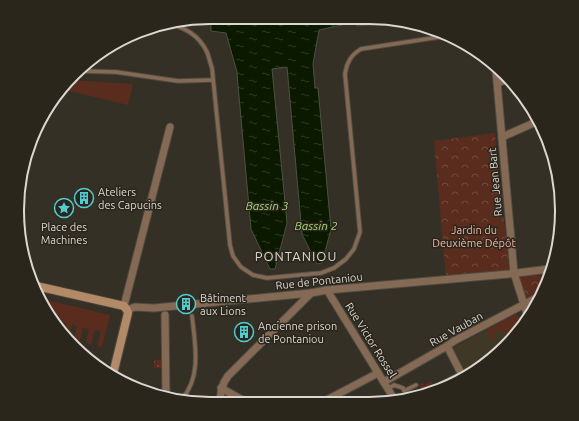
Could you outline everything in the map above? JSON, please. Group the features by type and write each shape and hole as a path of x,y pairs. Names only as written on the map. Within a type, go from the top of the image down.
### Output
{"street":[{"name":"Rue Jean Bart","path":"497,76 514,273 526,311"},
{"path":"498,83 502,81"},
{"path":"502,137 533,123"},
{"path":"113,370 128,313 125,308 170,127"},
{"name":"Rue de Pontaniou","path":"40,287 125,308 154,308 545,269"},
{"name":"Rue Victor Rossel","path":"327,290 392,395"},
{"path":"220,397 221,388 228,376 311,293"},
{"name":"Rue Vauban","path":"384,382 454,341 532,301"},
{"path":"165,315 166,392"},
{"path":"447,346 461,373"},
{"path":"332,397 378,373"},
{"path":"221,388 237,397"}],"lane":[{"path":"179,27 187,30 199,40 208,53 212,68 230,245 233,256 241,267 253,276 267,278 321,273 334,268 346,259 354,249 360,232 345,74 346,65 355,53 362,49 438,37"},
{"path":"87,71 116,72 178,80 213,80"},
{"path":"185,395 191,386 196,366 192,316"},
{"path":"388,389 394,385 403,388 404,391 416,385"}],"shaded area":[{"path":"516,315 521,318 509,333 491,351 465,370 453,348"}],"green space":[{"path":"77,81 133,84 128,105 68,91"},
{"name":"Jardin du Deuxième Dépôt","path":"495,133 509,270 446,276 434,141"},
{"path":"539,273 540,277 543,277 536,294 532,296 525,296 518,276"},
{"path":"47,300 110,315 102,347 97,346 101,332 95,330 91,345 86,343 89,329 83,328 80,341 78,341 75,338 77,326 72,324 70,333 65,327 66,323 61,321"},
{"path":"516,315 521,318 507,335 500,329 493,333 495,340 493,341 487,330"},
{"path":"154,360 162,360 162,368 154,368"},
{"path":"431,381 433,385 421,390 419,385 423,383 424,385"}],"water":[{"path":"211,24 346,24 319,30 313,64 315,88 318,88 331,229 322,263 317,264 302,234 287,67 272,69 287,223 275,269 270,269 251,229 237,72 226,33 211,31"},
{"path":"356,24 380,24 357,26"}],"place":[{"name":"Ateliers des Capucins","path":"84,198"},
{"name":"Place des Machines","path":"64,208"},
{"name":"Bâtiment aux Lions","path":"186,304"},
{"name":"Ancienne prison de Pontaniou","path":"244,332"}],"district":[{"name":"PONTANIOU","path":"296,256"}],"water label":[{"name":"Bassin 3","path":"267,206"},
{"name":"Bassin 2","path":"316,226"}]}
